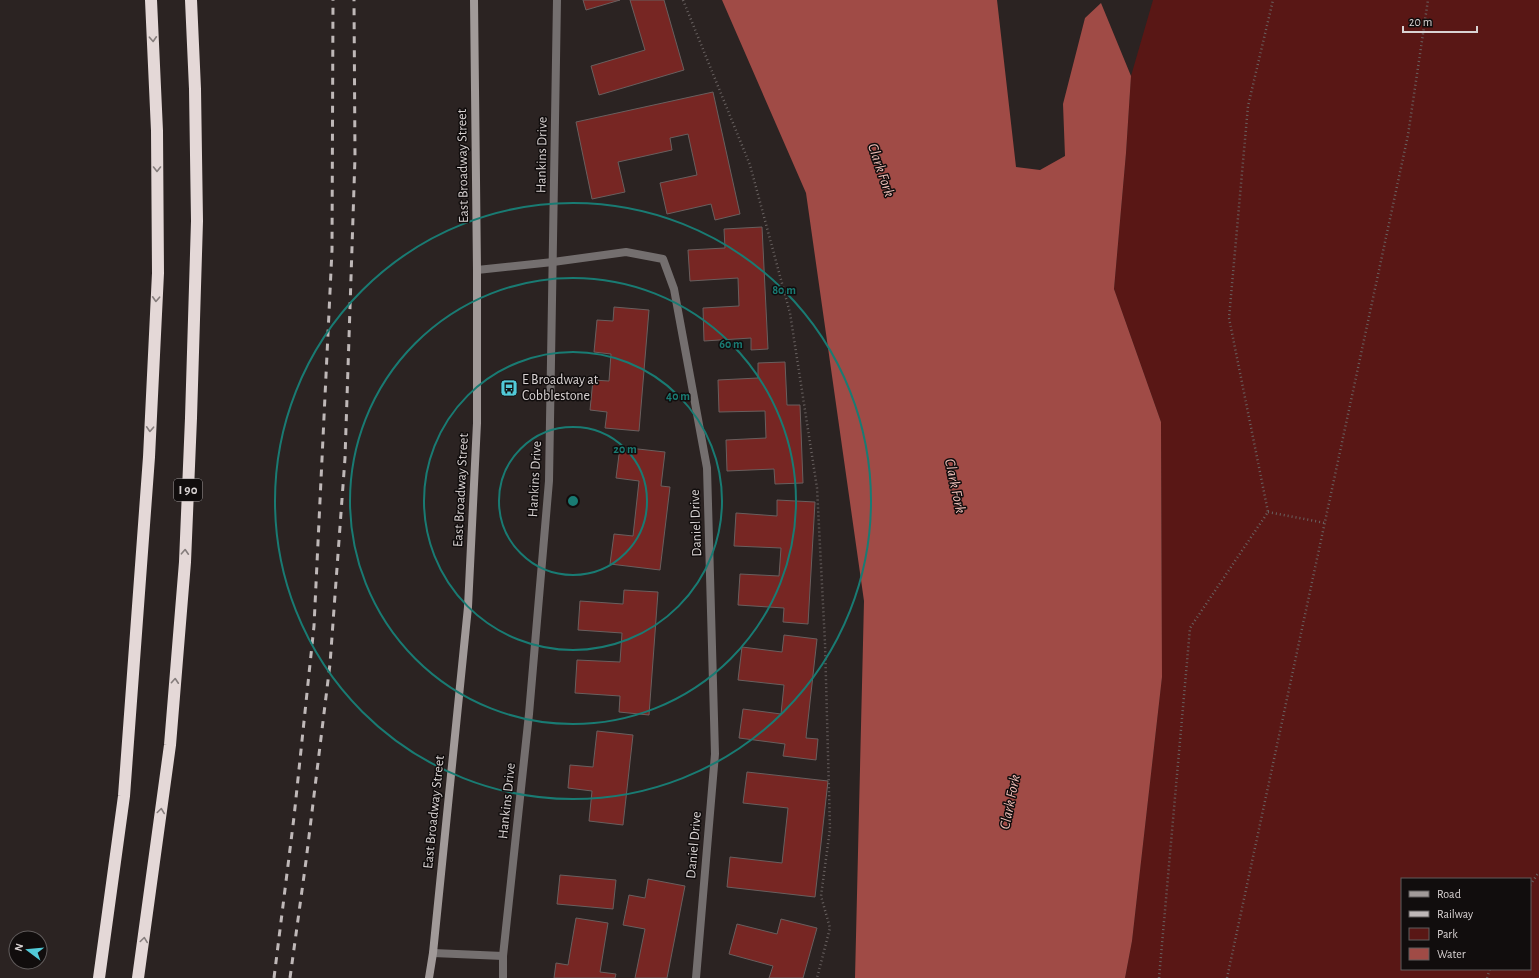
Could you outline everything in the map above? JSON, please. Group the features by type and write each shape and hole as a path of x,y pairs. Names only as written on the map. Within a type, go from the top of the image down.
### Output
{"highway":[{"path":"99,978 124,796 149,457 158,273 157,131 151,0"},
{"name":"I 90","path":"138,978 170,745 184,562 191,418 197,221 195,89 191,0"}],"main road":[{"name":"East Broadway Street","path":"429,978 468,607 477,423 474,0"}],"street":[{"name":"Hankins Drive","path":"503,956 529,714 549,481 557,0"},
{"name":"Daniel Drive","path":"477,270 626,252 663,259 674,289 707,468 715,754 696,978"},
{"path":"432,953 503,956 503,978"}],"path":[{"path":"682,0 752,172 790,313 817,488 825,643 830,829 821,896 830,928 817,978"},
{"path":"1159,978 1190,628 1268,512 1229,318 1248,106 1273,0"},
{"path":"1227,978 1408,135 1428,0"},
{"path":"1268,512 1324,523"},
{"path":"1531,884 1539,872"}],"green space":[{"path":"1153,0 1539,0 1539,978 1125,978 1132,941 1162,677 1161,422 1114,289 1131,76"}],"water":[{"name":"Clark Fork","path":"722,0 997,0 1016,167 1040,170 1065,156 1063,104 1085,18 1101,3 1131,76 1114,289 1161,422 1162,677 1132,941 1125,978 855,978 864,601 806,193"}],"building":[{"path":"583,0 620,0 586,10"},
{"path":"630,0 664,0 684,70 599,95 591,66 645,50"},
{"path":"713,92 740,214 715,220 711,204 667,214 660,183 697,175 688,134 670,138 672,150 618,162 625,192 592,199 576,122"},
{"path":"762,227 768,349 751,350 751,338 704,341 703,308 739,306 738,278 690,281 688,250 725,248 724,229"},
{"path":"614,307 649,310 639,431 605,428 607,412 590,410 593,380 609,381 611,354 594,352 597,320 613,321"},
{"path":"785,362 787,405 800,405 803,483 775,484 774,469 727,471 726,440 766,438 765,411 719,412 718,380 758,378 758,363"},
{"path":"620,447 665,452 661,486 670,487 660,570 610,564 614,534 633,536 639,481 616,478"},
{"path":"777,500 815,502 808,624 783,622 784,608 738,605 740,574 779,576 781,548 734,546 736,513 777,516"},
{"path":"624,590 658,592 649,715 619,712 620,696 575,693 577,660 620,662 622,633 578,630 580,601 623,604"},
{"path":"784,635 817,639 806,738 818,739 816,760 783,756 785,744 739,738 743,709 781,714 784,685 738,680 742,647 782,652"},
{"path":"597,731 633,735 623,825 589,821 592,791 568,788 570,765 593,767"},
{"path":"747,772 828,781 815,897 727,887 730,857 782,863 788,808 743,803"},
{"path":"560,875 616,880 613,909 557,904"},
{"path":"648,879 685,886 667,978 635,978 645,929 623,925 629,895 645,898"},
{"path":"576,918 608,923 600,972 616,974 615,978 554,978 556,963 568,965"},
{"path":"781,919 817,928 803,978 769,978 773,966 729,954 737,924 777,934"}],"railway":[{"path":"274,978 294,817 314,626 332,250 333,0"},
{"path":"290,978 330,664 345,458 355,157 354,0"}],"place":[{"name":"E Broadway at Cobblestone","path":"509,388"}]}
